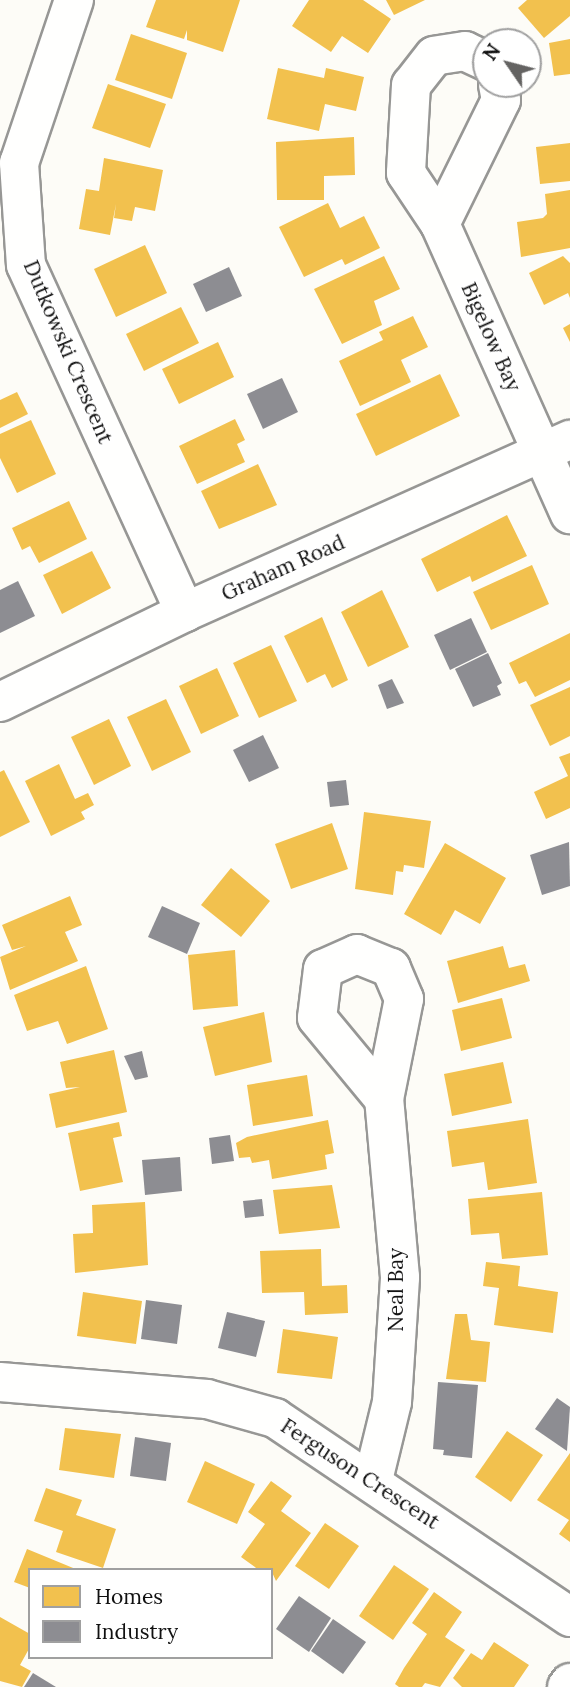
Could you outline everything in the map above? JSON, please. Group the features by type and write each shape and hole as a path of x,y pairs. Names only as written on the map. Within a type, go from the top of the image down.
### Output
{"street":[{"name":"Dutkowski Crescent","path":"74,0 19,163 26,265 185,612"},
{"name":"Bigelow Bay","path":"472,54 465,51 434,56 411,85 406,173 440,224 556,445 570,514"},
{"path":"440,224 501,98"},
{"name":"Graham Road","path":"0,702 185,612 556,445"},
{"name":"Neal Bay","path":"373,1480 392,1402 400,1277 384,1098"},
{"name":"Ferguson Crescent","path":"0,1382 207,1399 275,1418 373,1480 570,1617"}],"building: Homes":[{"path":"156,0 240,0 223,52 187,40 187,30 184,39 146,27"},
{"path":"309,0 363,0 391,19 368,53 342,36 331,52 292,26"},
{"path":"386,0 425,0 394,15"},
{"path":"527,0 570,0 570,16 544,38 542,28 535,28 518,8"},
{"path":"131,34 187,53 172,99 115,80"},
{"path":"570,39 570,74 554,76 549,43"},
{"path":"278,68 324,78 326,68 364,77 356,111 325,104 319,131 267,119"},
{"path":"108,84 166,104 150,148 92,128"},
{"path":"354,137 355,175 324,176 324,200 277,200 276,142"},
{"path":"570,143 570,181 540,184 536,147"},
{"path":"104,158 163,170 155,211 135,207 132,221 114,218 116,204 110,235 79,229 86,189 99,191"},
{"path":"570,190 570,248 521,257 517,222 543,218 547,214 545,194"},
{"path":"328,203 340,228 364,216 380,248 345,265 342,259 304,277 279,227"},
{"path":"145,245 167,293 116,317 94,269"},
{"path":"384,256 400,289 374,301 382,325 342,344 314,289"},
{"path":"563,256 570,263 570,298 568,293 544,305 529,273"},
{"path":"181,307 199,343 144,371 126,334"},
{"path":"413,316 428,347 401,360 411,382 360,406 339,361 383,340 379,332"},
{"path":"570,324 570,342 563,328"},
{"path":"218,342 234,377 179,404 162,369"},
{"path":"440,374 460,416 376,456 356,414"},
{"path":"17,392 28,414 0,428 0,400"},
{"path":"235,419 245,440 237,444 245,462 197,484 179,446"},
{"path":"31,420 56,474 17,493 0,458 0,434"},
{"path":"258,464 277,505 219,529 201,491"},
{"path":"69,501 87,539 39,563 30,546 22,550 12,528"},
{"path":"507,515 527,556 472,582 470,576 437,592 421,559"},
{"path":"92,551 111,588 62,614 43,575"},
{"path":"532,565 549,604 491,630 473,592"},
{"path":"382,590 409,647 368,667 341,612"},
{"path":"322,617 348,680 332,688 325,674 307,683 284,636"},
{"path":"570,633 570,680 535,697 526,681 519,684 509,663"},
{"path":"271,645 297,701 259,718 233,663"},
{"path":"217,668 239,716 201,734 179,686"},
{"path":"570,687 570,736 550,746 530,705"},
{"path":"166,699 191,752 152,771 127,717"},
{"path":"109,719 131,766 94,785 71,737"},
{"path":"570,753 570,808 546,819 534,792 568,776 559,757"},
{"path":"59,764 75,799 88,793 94,805 81,812 85,819 51,836 25,781"},
{"path":"4,770 30,822 0,837 0,772"},
{"path":"364,812 431,821 424,868 404,865 403,872 396,871 393,895 355,889"},
{"path":"332,823 348,869 291,889 275,844"},
{"path":"445,843 506,878 480,924 455,910 441,935 404,914"},
{"path":"231,868 270,901 241,937 201,905"},
{"path":"70,896 82,925 65,932 78,961 10,990 0,957 26,946 12,950 2,925"},
{"path":"503,946 509,968 525,964 530,981 458,1003 447,961"},
{"path":"235,950 238,1006 193,1010 188,955"},
{"path":"86,966 108,1029 67,1044 58,1021 27,1031 14,995"},
{"path":"502,998 512,1038 461,1051 452,1010"},
{"path":"264,1012 272,1062 215,1076 203,1027"},
{"path":"114,1050 127,1112 56,1128 49,1094 80,1087 66,1088 60,1062"},
{"path":"503,1062 512,1103 452,1116 444,1074"},
{"path":"307,1075 313,1116 253,1126 247,1085"},
{"path":"528,1119 537,1183 488,1190 484,1162 452,1167 447,1131"},
{"path":"328,1120 334,1153 325,1155 327,1169 272,1179 269,1160 252,1163 250,1157 239,1158 236,1143 247,1137"},
{"path":"119,1122 122,1136 113,1138 123,1182 80,1191 68,1133"},
{"path":"332,1185 340,1228 279,1234 273,1190"},
{"path":"542,1192 548,1255 502,1259 499,1233 471,1235 468,1199"},
{"path":"145,1202 148,1265 75,1273 73,1234 93,1233 92,1205"},
{"path":"321,1249 322,1286 347,1285 348,1313 305,1315 304,1292 262,1293 260,1251"},
{"path":"486,1262 520,1266 518,1286 558,1292 553,1333 494,1325 499,1288 483,1286"},
{"path":"83,1292 142,1301 136,1344 77,1336"},
{"path":"455,1314 467,1314 471,1340 490,1342 486,1382 446,1379"},
{"path":"283,1329 338,1337 332,1379 277,1373"},
{"path":"65,1428 121,1434 114,1478 59,1470"},
{"path":"507,1431 543,1455 511,1502 475,1477"},
{"path":"570,1453 570,1542 559,1534 569,1520 537,1500"},
{"path":"205,1461 255,1484 237,1524 187,1502"},
{"path":"271,1481 292,1496 281,1511 311,1533 276,1581 273,1568 256,1568 241,1557 265,1524 248,1512"},
{"path":"46,1488 82,1500 76,1515 116,1529 103,1568 56,1552 63,1531 34,1521"},
{"path":"325,1523 359,1546 329,1589 295,1566"},
{"path":"27,1549 73,1568 28,1568 28,1587 14,1582"},
{"path":"394,1565 429,1589 393,1640 359,1616"},
{"path":"434,1592 462,1612 445,1637 465,1650 440,1687 425,1683 422,1687 399,1687 395,1684 427,1634 412,1623"},
{"path":"0,1617 28,1633 28,1651 20,1665 31,1671 22,1687 0,1681"},
{"path":"494,1642 529,1665 514,1687 462,1687 453,1678 471,1653 482,1660"}],"building: Industry":[{"path":"229,267 242,296 206,312 193,284"},
{"path":"282,378 298,412 263,429 247,394"},
{"path":"18,581 35,616 0,633 0,590"},
{"path":"471,618 487,652 450,670 434,635"},
{"path":"488,653 502,683 497,686 501,695 473,707 455,669"},
{"path":"392,679 404,703 387,709 378,685"},
{"path":"263,735 279,768 249,782 233,750"},
{"path":"346,780 349,805 330,807 327,782"},
{"path":"569,842 570,886 542,895 530,855"},
{"path":"162,906 200,923 187,954 148,937"},
{"path":"142,1051 148,1077 135,1080 124,1056"},
{"path":"230,1135 234,1161 212,1164 209,1138"},
{"path":"180,1157 182,1191 145,1195 142,1160"},
{"path":"262,1199 264,1216 245,1218 243,1201"},
{"path":"146,1300 182,1305 177,1344 141,1339"},
{"path":"227,1312 265,1321 256,1357 218,1348"},
{"path":"438,1382 478,1385 472,1458 443,1455 444,1450 433,1449"},
{"path":"557,1398 570,1407 567,1451 535,1429"},
{"path":"135,1437 171,1443 166,1481 130,1476"},
{"path":"299,1596 331,1618 309,1652 276,1629"},
{"path":"333,1619 366,1642 343,1674 311,1651"},
{"path":"33,1673 56,1687 24,1687"}]}
